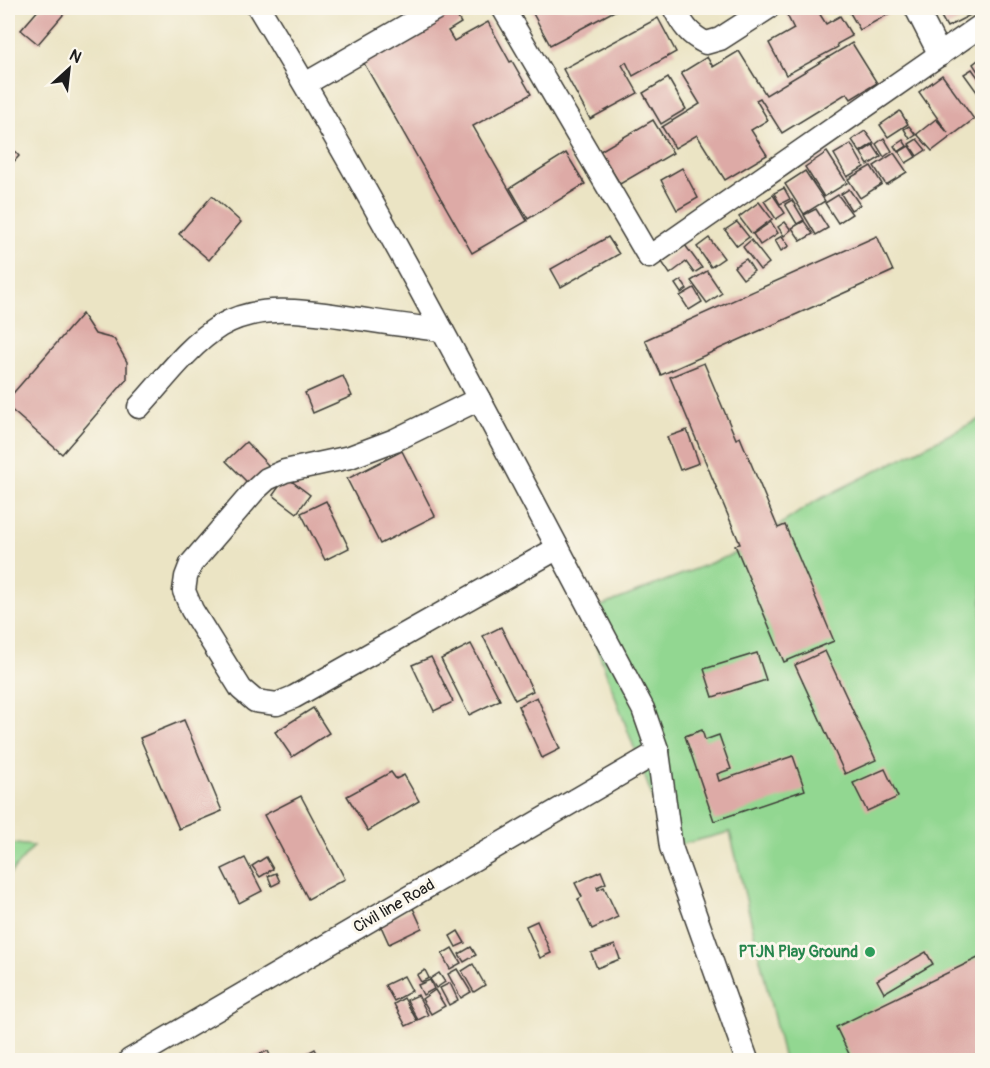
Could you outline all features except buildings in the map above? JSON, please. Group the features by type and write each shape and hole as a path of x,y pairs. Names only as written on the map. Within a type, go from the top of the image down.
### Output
{"street":[{"path":"259,8 305,84 442,330 643,709 658,752 671,847 747,1060"},
{"path":"305,84 437,8"},
{"path":"503,8 649,257 982,25"},
{"path":"674,8 685,28 695,38 706,43 720,39 768,8"},
{"path":"916,8 940,55"},
{"path":"139,407 200,341 221,326 242,317 265,312 308,312 442,330"},
{"path":"479,399 386,444 350,457 285,471 267,479 191,564 184,591 192,610 241,689 255,701 277,704 294,697 558,548"},
{"name":"Civil line Road","path":"130,1060 658,752"}],"green space":[{"path":"982,418 982,1060 784,1060 730,832 671,847 584,613 741,551 814,502"},
{"path":"8,843 34,846 8,876"}],"place":[{"name":"PTJN Play Ground","path":"870,952"}]}
